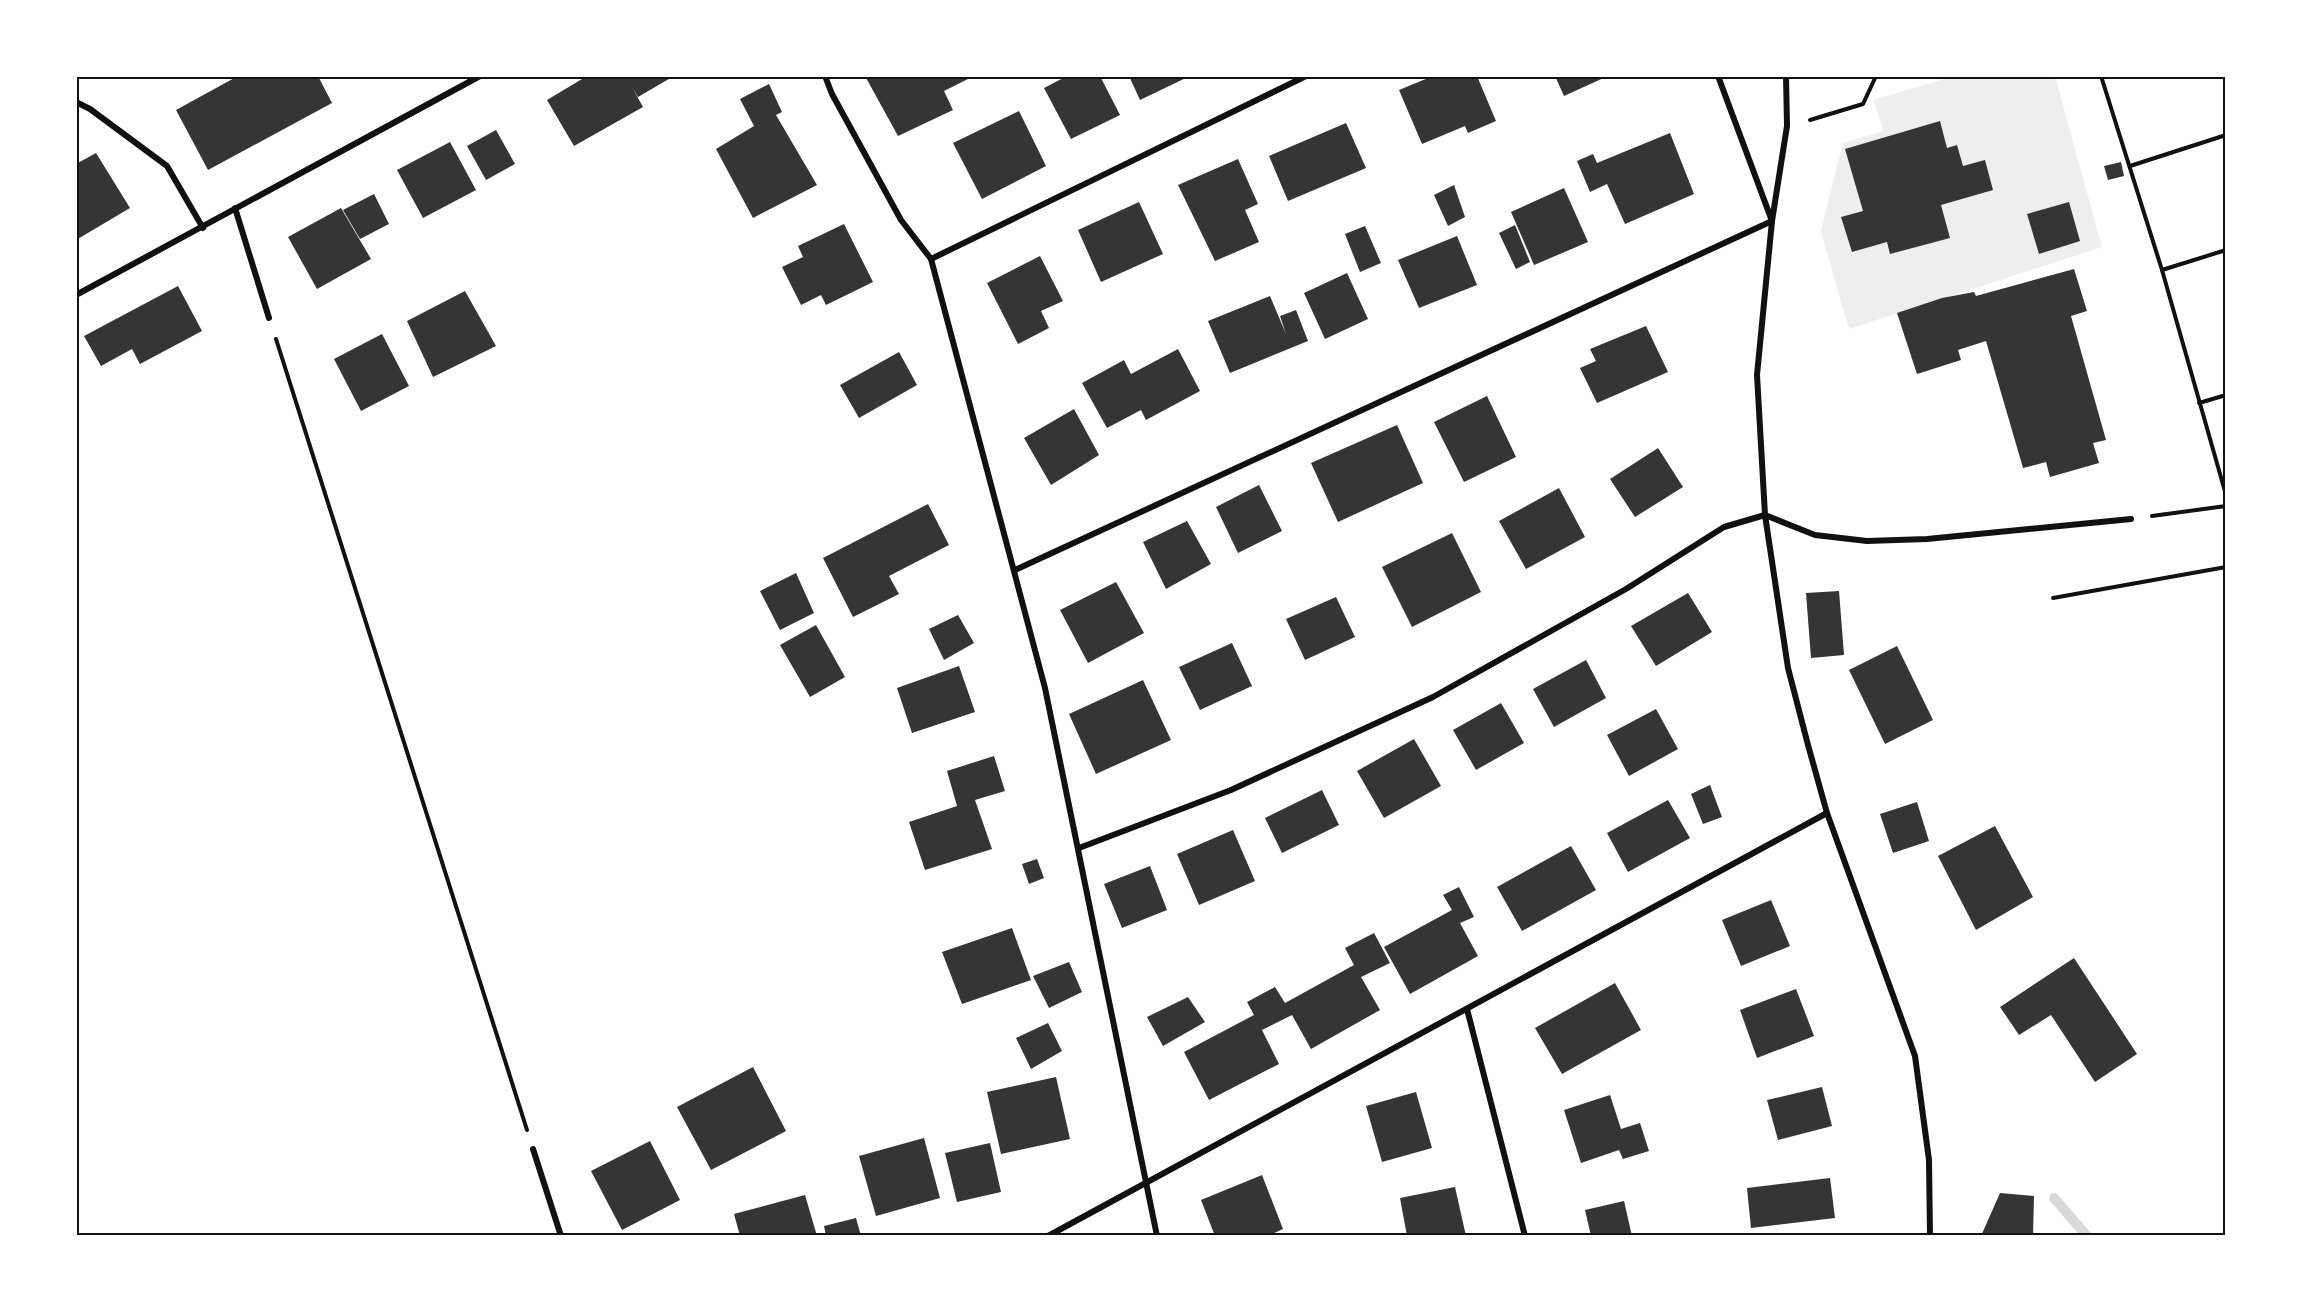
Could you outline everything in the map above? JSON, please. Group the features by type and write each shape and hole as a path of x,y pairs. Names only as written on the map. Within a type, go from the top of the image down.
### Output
{"street":[{"path":"76,295 480,76"},
{"path":"825,76 832,94 901,220 931,259 1045,688 1157,1236"},
{"path":"931,259 1306,76"},
{"path":"1718,76 1772,221"},
{"path":"1786,76 1787,126 1772,221 1757,375 1765,515 1788,668 1827,813 1915,1056 1929,1161 1930,1236"},
{"path":"76,102 90,109 166,166 203,228"},
{"path":"235,208 269,318"},
{"path":"1015,570 1772,221"},
{"path":"1079,848 1231,790 1433,697 1626,589 1724,527 1765,515 1815,536 1867,541 1927,539 2131,519"},
{"path":"1048,1236 1827,813"},
{"path":"1467,1009 1525,1236"},
{"path":"533,1149 561,1236"}],"path":[{"path":"1821,117 1863,104 1876,76"},
{"path":"2101,76 2162,270 2226,495"},
{"path":"2130,166 2226,135"},
{"path":"2162,270 2226,250"},
{"path":"269,318 533,1149"},
{"path":"2199,403 2226,395"},
{"path":"2131,519 2226,506"},
{"path":"2053,598 2226,567"}],"shaded area":[{"path":"1952,77 2055,77 2102,247 1849,329 1821,231 1843,143 1884,131 1873,100"}],"building":[{"path":"238,76 318,76 332,103 208,170 176,110"},
{"path":"587,76 674,76 638,97 632,87 643,107 574,146 547,100"},
{"path":"865,76 974,76 944,91 953,110 898,136"},
{"path":"1067,76 1100,76 1120,115 1071,139 1044,88"},
{"path":"1129,76 1190,76 1140,100"},
{"path":"1433,76 1477,76 1496,121 1468,133 1465,126 1422,144 1399,90"},
{"path":"1555,76 1608,76 1564,96"},
{"path":"769,84 782,112 776,115 817,185 753,218 716,149 754,126 740,99"},
{"path":"1019,111 1046,166 982,199 953,143"},
{"path":"1940,121 1947,148 1957,145 1963,166 1985,160 1993,190 1941,205 1950,238 1890,254 1887,242 1852,252 1841,217 1863,211 1845,149"},
{"path":"1346,123 1366,168 1288,201 1269,156"},
{"path":"496,130 515,164 486,180 467,146"},
{"path":"1670,133 1694,194 1625,224 1607,184 1590,192 1577,161 1593,154 1597,163"},
{"path":"450,142 476,190 423,218 397,170"},
{"path":"96,153 130,208 76,240 76,164"},
{"path":"1238,159 1258,204 1245,210 1259,242 1215,261 1178,185"},
{"path":"2121,162 2124,176 2108,180 2104,166"},
{"path":"1454,185 1465,217 1448,226 1434,195"},
{"path":"1564,188 1588,242 1534,265 1511,212"},
{"path":"374,194 389,224 360,239 343,210"},
{"path":"1139,202 1163,254 1101,282 1078,230"},
{"path":"2069,202 2080,241 2039,254 2027,214"},
{"path":"341,208 371,259 317,289 288,237"},
{"path":"844,224 873,282 826,305 821,295 801,305 782,267 803,257 798,246"},
{"path":"1515,225 1530,262 1516,269 1499,233"},
{"path":"1365,226 1381,263 1360,272 1345,234"},
{"path":"1457,236 1477,285 1419,308 1398,260"},
{"path":"1040,256 1063,301 1041,311 1049,328 1018,344 987,283"},
{"path":"2074,269 2087,311 2071,316 2106,440 2093,443 2099,463 2050,477 2046,462 2023,468 1986,341 1958,350 1961,360 1917,374 1897,313 1942,298 1974,292 1976,296"},
{"path":"1347,273 1368,319 1325,339 1304,293"},
{"path":"178,286 202,331 140,364 132,349 101,366 84,336"},
{"path":"465,291 496,346 433,377 407,321"},
{"path":"1270,296 1286,334 1280,316 1296,310 1308,341 1230,373 1208,321"},
{"path":"1646,326 1668,372 1597,403 1580,368 1596,361 1590,349"},
{"path":"382,334 409,386 361,411 334,359"},
{"path":"1178,349 1200,391 1146,420 1141,410 1107,428 1082,383 1124,360 1131,374"},
{"path":"899,352 917,385 859,418 840,385"},
{"path":"1487,396 1516,457 1464,482 1434,422"},
{"path":"1074,409 1099,455 1051,485 1024,438"},
{"path":"1397,425 1423,483 1338,522 1311,463"},
{"path":"1658,448 1683,487 1635,517 1610,479"},
{"path":"1259,485 1282,531 1238,553 1216,507"},
{"path":"1559,488 1585,537 1526,569 1499,521"},
{"path":"928,504 949,545 889,576 899,594 853,617 823,558"},
{"path":"1187,521 1211,564 1166,589 1143,542"},
{"path":"1452,533 1481,592 1412,627 1382,567"},
{"path":"796,573 814,613 780,630 760,591"},
{"path":"1116,582 1144,633 1088,663 1060,610"},
{"path":"1839,591 1844,655 1811,658 1806,593"},
{"path":"1688,593 1712,632 1656,666 1631,626"},
{"path":"1336,597 1355,637 1305,660 1286,619"},
{"path":"958,615 974,643 944,660 929,629"},
{"path":"816,625 845,677 810,697 780,645"},
{"path":"1232,643 1252,686 1200,710 1179,667"},
{"path":"1897,646 1933,720 1885,744 1849,670"},
{"path":"1586,660 1606,698 1554,727 1533,689"},
{"path":"959,666 975,712 912,733 897,688"},
{"path":"1143,680 1171,740 1096,774 1069,714"},
{"path":"1501,703 1524,743 1476,770 1453,730"},
{"path":"1656,709 1678,749 1629,776 1607,735"},
{"path":"1414,739 1441,786 1384,818 1357,771"},
{"path":"994,756 1005,791 975,800 992,849 925,870 909,822 957,806 947,771"},
{"path":"1710,785 1722,817 1703,824 1691,794"},
{"path":"1322,790 1339,825 1282,853 1265,818"},
{"path":"1668,800 1690,838 1628,872 1607,833"},
{"path":"1917,802 1929,841 1893,853 1880,814"},
{"path":"1995,826 2033,897 1976,930 1938,856"},
{"path":"1233,830 1255,881 1199,905 1177,854"},
{"path":"1571,846 1596,890 1522,931 1497,887"},
{"path":"1037,859 1044,878 1029,884 1022,864"},
{"path":"1150,866 1167,910 1122,928 1104,884"},
{"path":"1459,887 1474,917 1460,923 1478,956 1410,994 1384,947 1452,910 1443,895"},
{"path":"1771,900 1790,946 1741,966 1722,920"},
{"path":"1012,928 1031,980 962,1004 942,952"},
{"path":"1374,933 1390,963 1361,977 1380,1010 1311,1049 1292,1015 1262,1030 1279,1064 1209,1100 1184,1052 1254,1015 1247,1002 1275,987 1285,1003 1354,965 1345,948"},
{"path":"2074,958 2137,1054 2095,1082 2051,1015 2019,1035 2000,1007"},
{"path":"1069,962 1082,992 1049,1008 1033,976"},
{"path":"1615,983 1641,1030 1562,1074 1535,1028"},
{"path":"1796,989 1814,1036 1757,1058 1740,1010"},
{"path":"1188,997 1205,1022 1163,1046 1147,1017"},
{"path":"1048,1023 1062,1051 1031,1069 1016,1038"},
{"path":"753,1067 786,1131 711,1170 677,1107"},
{"path":"1056,1077 1070,1139 1001,1154 987,1092"},
{"path":"1822,1087 1832,1126 1778,1140 1767,1100"},
{"path":"1416,1092 1432,1148 1382,1162 1366,1106"},
{"path":"1610,1095 1621,1129 1640,1123 1649,1151 1623,1159 1619,1150 1581,1163 1564,1110"},
{"path":"924,1138 940,1198 876,1216 859,1156"},
{"path":"650,1141 680,1200 622,1230 591,1171"},
{"path":"990,1143 1001,1192 957,1202 945,1153"},
{"path":"1262,1175 1283,1229 1268,1236 1215,1236 1201,1200"},
{"path":"1830,1178 1835,1218 1751,1228 1747,1188"},
{"path":"1455,1187 1466,1236 1407,1236 1400,1198"},
{"path":"2000,1193 2034,1196 2033,1236 1981,1236"},
{"path":"805,1195 817,1236 740,1236 734,1214"},
{"path":"1624,1201 1632,1236 1591,1236 1585,1210"},
{"path":"856,1218 861,1236 826,1236 824,1226"}],"waterway":[{"path":"2054,1198 2087,1236"}]}
